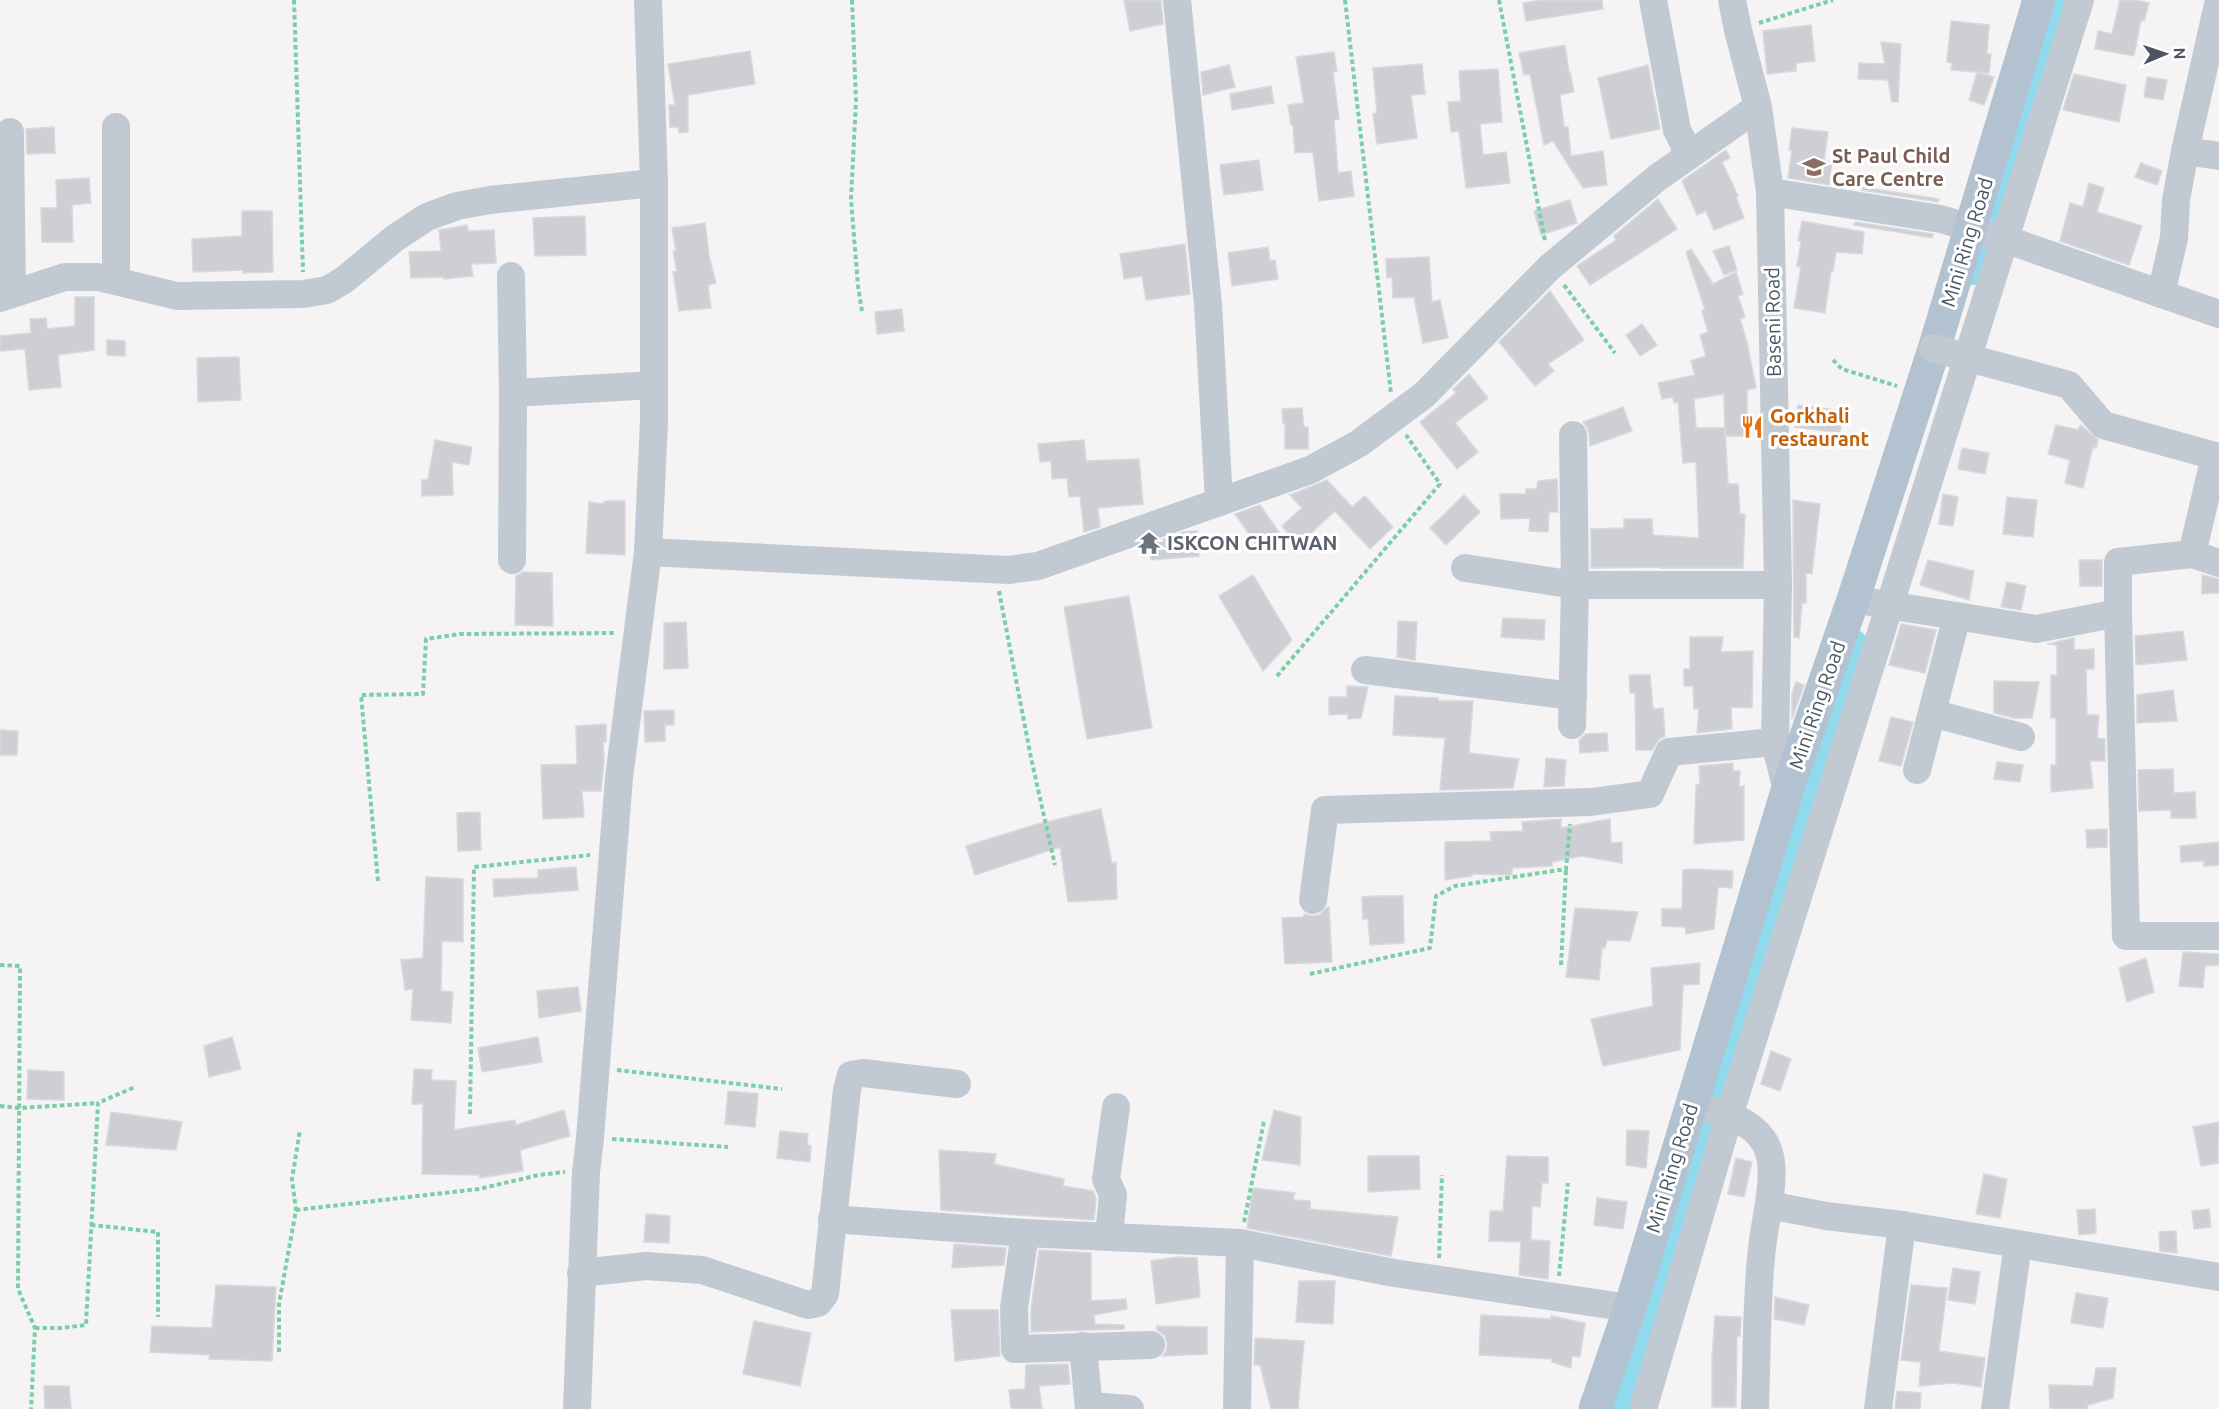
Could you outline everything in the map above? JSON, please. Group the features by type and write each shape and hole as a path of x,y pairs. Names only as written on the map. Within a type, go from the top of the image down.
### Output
{"main road":[{"name":"Mini Ring Road","path":"1595,1409 1630,1308 1712,1111 1787,791 1869,601 1920,395 1949,352 1988,233 2038,0"}],"street":[{"path":"577,1409 586,1169 591,1138 612,853 619,778 648,552 654,385 654,183 648,0"},
{"path":"1177,0 1208,304 1220,502"},
{"path":"1653,0 1677,130 1689,154"},
{"name":"Baseni Road","path":"1732,0 1737,30 1758,107 1770,192 1778,585 1775,742 1787,791"},
{"path":"1988,233 2080,0"},
{"path":"2161,294 2174,238 2176,200 2185,151 2219,0"},
{"path":"648,552 1008,570 1038,566 1310,470 1358,444 1424,395 1550,267 1657,177 1758,107"},
{"path":"116,127 116,280"},
{"path":"10,132 6,295 65,277 98,277 116,280 177,296 303,294 327,290 344,280 395,238 427,217 457,206 490,200 654,183"},
{"path":"2185,151 2219,156"},
{"path":"1770,192 1941,219 1988,233 2219,314"},
{"path":"511,276 512,560"},
{"path":"1643,1409 1712,1111 1869,601 1949,352 2069,385 2103,425 2217,456 2192,554"},
{"path":"513,393 654,385"},
{"path":"1572,725 1575,585 1573,435"},
{"path":"2219,563 2192,554 2118,562 2126,936 2219,936"},
{"path":"1465,568 1575,585 1778,585"},
{"path":"1869,601 2036,629 2118,612"},
{"path":"1917,770 1957,616"},
{"path":"1365,669 1573,696"},
{"path":"1932,713 2022,737"},
{"path":"1312,900 1325,810 1591,802 1650,794 1670,752 1775,742"},
{"path":"581,1273 646,1266 702,1270 808,1305 818,1303 825,1294 847,1090 851,1075 862,1073 957,1084"},
{"path":"1109,1236 1113,1195 1106,1179 1116,1107"},
{"path":"1712,1111 1754,1128 1765,1142 1771,1162 1769,1205 1759,1283 1755,1409"},
{"path":"1769,1205 1826,1216 1902,1225 2219,1277"},
{"path":"832,1219 1025,1233 1240,1244 1438,1280 1630,1308"},
{"path":"1878,1409 1902,1225"},
{"path":"1025,1233 1014,1308 1015,1349 1150,1345"},
{"path":"1237,1409 1240,1244"},
{"path":"1995,1409 2018,1244"},
{"path":"1083,1346 1089,1408 1130,1409"}],"path":[{"path":"294,0 303,294"},
{"path":"852,0 856,101 852,199 862,311"},
{"path":"1277,676 1440,484 1394,417 1345,0"},
{"path":"1499,0 1550,267 1615,353"},
{"path":"1737,30 1833,0"},
{"path":"1833,360 1842,369 1920,395"},
{"path":"995,569 1031,758 1055,865"},
{"path":"378,881 361,695 423,694 426,639 460,634 638,632"},
{"path":"1561,965 1572,802"},
{"path":"470,1114 474,867 612,853"},
{"path":"1310,974 1430,948 1436,896 1455,886 1566,868"},
{"path":"0,965 20,966 18,1289 35,1328 31,1409"},
{"path":"595,1067 782,1089"},
{"path":"0,1106 20,1108 98,1103 135,1086"},
{"path":"35,1328 86,1325 98,1103"},
{"path":"1240,1244 1264,1121"},
{"path":"279,1352 279,1304 296,1210 292,1179 300,1130"},
{"path":"591,1138 728,1147"},
{"path":"296,1210 479,1189 539,1175 586,1169"},
{"path":"1438,1280 1442,1175"},
{"path":"1557,1298 1568,1183"},
{"path":"91,1225 158,1232 158,1317"}],"building":[{"path":"1124,0 1161,0 1163,24 1130,31"},
{"path":"1542,0 1602,0 1603,9 1526,21 1523,3"},
{"path":"2120,0 2149,3 2144,21 2141,20 2134,56 2095,49 2098,31 2112,34"},
{"path":"1951,21 1989,25 1987,54 1991,54 1989,73 1951,70 1952,63 1947,62"},
{"path":"1811,25 1815,61 1796,63 1796,71 1767,74 1763,31"},
{"path":"1881,42 1901,44 1898,102 1892,102 1888,80 1858,79 1859,63 1885,64"},
{"path":"1565,45 1574,92 1560,95 1564,127 1568,127 1571,156 1603,151 1607,185 1583,188 1553,141 1544,145 1530,74 1524,75 1519,53"},
{"path":"750,51 755,84 688,95 688,132 679,133 678,127 670,127 669,105 675,105 668,64"},
{"path":"1334,52 1337,71 1333,72 1339,119 1334,120 1338,173 1351,171 1354,196 1319,201 1313,152 1295,153 1293,125 1291,125 1288,105 1304,103 1296,57"},
{"path":"1422,64 1425,94 1411,95 1417,138 1377,144 1373,114 1377,113 1373,68"},
{"path":"1229,65 1235,87 1203,95 1201,72"},
{"path":"1648,65 1660,129 1611,139 1598,78"},
{"path":"1498,69 1502,122 1480,124 1483,155 1506,152 1510,183 1466,188 1459,131 1451,132 1448,102 1461,101 1459,71"},
{"path":"1977,72 1994,77 1984,105 1969,100"},
{"path":"2074,74 2126,85 2119,122 2063,110"},
{"path":"2147,77 2167,80 2163,100 2144,97"},
{"path":"1271,86 1274,103 1232,110 1230,94"},
{"path":"54,127 55,153 27,154 26,129"},
{"path":"1792,128 1828,132 1824,161 1832,162 1829,185 1788,178"},
{"path":"1726,150 1730,158 1722,162 1738,196 1736,197 1744,218 1714,230 1706,211 1697,215 1682,181"},
{"path":"1259,160 1263,190 1224,195 1220,165"},
{"path":"2141,163 2162,171 2157,185 2135,177"},
{"path":"89,178 91,203 72,205 73,242 42,242 41,208 57,208 56,180"},
{"path":"2089,183 2104,188 2097,212 2142,226 2129,265 2060,241 2070,203 2083,207"},
{"path":"1862,187 1939,199 1938,202 1862,190"},
{"path":"1658,199 1677,229 1590,285 1577,266 1616,240 1614,236"},
{"path":"1570,200 1577,223 1541,235 1534,211"},
{"path":"242,211 272,211 273,272 243,273 243,270 193,272 192,239 242,236"},
{"path":"585,216 586,255 535,256 533,218"},
{"path":"1802,221 1864,232 1862,254 1836,252 1825,313 1794,308 1801,267 1797,266"},
{"path":"1855,222 1933,234 1932,238 1854,225"},
{"path":"705,223 709,256 716,283 708,285 711,308 679,311 673,272 677,271 672,228"},
{"path":"467,225 468,231 494,230 496,263 471,264 473,276 444,279 444,277 411,278 409,252 441,251 439,230"},
{"path":"1185,244 1190,294 1146,300 1142,276 1124,279 1120,254"},
{"path":"1729,246 1737,270 1724,275 1713,251"},
{"path":"1268,247 1270,261 1275,260 1278,279 1232,286 1228,253"},
{"path":"1691,249 1713,284 1736,272 1743,294 1738,296 1745,317 1740,319 1756,388 1747,390 1747,436 1725,436 1728,484 1738,484 1740,514 1745,514 1743,568 1591,568 1591,529 1624,528 1624,519 1652,519 1653,535 1699,538 1696,462 1683,463 1678,402 1674,403 1673,397 1662,399 1658,383 1695,375 1691,361 1706,356 1700,335 1708,332 1702,311 1705,310 1686,252","holes":["1724,394 1725,428 1696,428 1694,399"]},
{"path":"1429,257 1432,302 1440,300 1448,338 1423,343 1414,297 1393,298 1392,277 1387,278 1386,259"},
{"path":"1550,291 1584,340 1548,364 1554,371 1535,386 1499,342"},
{"path":"75,297 94,297 94,350 58,355 61,387 29,390 25,349 0,351 0,336 31,333 30,319 46,318 47,329 75,326"},
{"path":"902,309 904,331 877,334 875,312"},
{"path":"1642,324 1657,345 1640,356 1626,335"},
{"path":"107,340 125,341 125,356 107,355"},
{"path":"239,357 241,400 198,402 197,358"},
{"path":"1469,374 1488,398 1455,423 1478,452 1457,469 1420,422 1456,393 1453,389"},
{"path":"1798,405 1843,411 1840,433 1795,427"},
{"path":"1623,407 1632,431 1590,446 1587,427 1583,422"},
{"path":"1302,408 1304,427 1308,427 1308,449 1285,449 1285,424 1283,424 1282,409"},
{"path":"2056,425 2078,430 2081,425 2098,440 2096,448 2093,447 2083,488 2065,483 2070,460 2048,454"},
{"path":"435,440 472,447 469,465 452,462 453,495 422,496 422,480 428,480"},
{"path":"1084,440 1086,461 1139,459 1143,504 1098,508 1100,527 1084,532 1080,496 1069,497 1067,478 1052,479 1051,461 1040,462 1038,444"},
{"path":"1962,448 1989,453 1985,474 1958,469"},
{"path":"1557,479 1558,512 1549,512 1548,532 1529,531 1530,518 1501,519 1500,494 1526,494 1526,489 1537,489 1538,481"},
{"path":"1327,480 1352,507 1365,496 1393,527 1370,549 1335,511 1298,545 1282,526 1302,508 1290,495"},
{"path":"1943,494 1958,497 1953,526 1939,524"},
{"path":"1464,495 1480,512 1446,545 1430,528"},
{"path":"2007,497 2037,500 2033,537 2003,534"},
{"path":"1793,500 1820,504 1812,574 1806,573 1806,603 1802,603 1799,638 1794,637"},
{"path":"604,501 625,501 625,555 586,553 589,502 604,504"},
{"path":"1260,505 1279,532 1258,547 1235,514"},
{"path":"1197,531 1199,556 1151,560 1150,544 1183,532"},
{"path":"1928,560 1974,571 1969,600 1920,585"},
{"path":"2079,560 2102,560 2102,586 2080,586"},
{"path":"523,572 552,573 553,626 515,625 516,576"},
{"path":"1253,575 1292,640 1263,671 1219,596"},
{"path":"2202,575 2219,579 2219,593 2202,594"},
{"path":"2007,582 2026,586 2021,610 2001,607"},
{"path":"1129,596 1152,728 1087,739 1064,607"},
{"path":"1503,618 1545,620 1544,640 1501,637"},
{"path":"1398,621 1417,622 1415,660 1397,657"},
{"path":"686,622 688,668 664,669 664,623"},
{"path":"1901,624 1936,630 1925,673 1889,665"},
{"path":"2183,631 2187,660 2136,665 2135,636"},
{"path":"1690,637 1723,637 1721,652 1753,651 1752,708 1731,707 1732,729 1697,733 1699,708 1694,709 1693,686 1684,686 1684,669 1690,669"},
{"path":"2074,638 2074,650 2094,649 2094,669 2086,669 2087,715 2099,715 2097,738 2105,739 2105,761 2090,761 2093,788 2051,792 2051,765 2056,765 2056,718 2051,718 2051,675 2057,676 2057,645 2047,644"},
{"path":"1629,675 1650,675 1653,709 1663,708 1665,736 1659,739 1652,750 1636,750 1635,693 1630,693"},
{"path":"1994,681 2039,682 2032,718 2014,718 1994,713"},
{"path":"1796,682 1804,685 1792,719 1792,694"},
{"path":"1347,686 1368,687 1361,718 1348,719 1348,714 1329,715 1329,697 1347,697"},
{"path":"2173,690 2177,721 2137,723 2137,695"},
{"path":"1395,696 1438,698 1438,701 1473,701 1469,753 1519,759 1513,788 1440,790 1445,738 1393,735"},
{"path":"674,710 674,725 665,725 665,741 645,742 644,711"},
{"path":"1891,717 1913,722 1901,766 1879,761"},
{"path":"606,724 601,791 582,791 584,817 543,819 541,765 577,764 576,726"},
{"path":"0,730 18,731 17,755 0,755"},
{"path":"1607,733 1608,751 1580,753 1579,740 1586,734"},
{"path":"1546,758 1566,760 1564,786 1544,787"},
{"path":"1997,762 2023,765 2020,782 1994,779"},
{"path":"1733,763 1733,771 1740,771 1739,787 1744,786 1744,840 1694,844 1696,785 1700,784 1699,766"},
{"path":"2173,769 2174,793 2195,792 2196,818 2171,818 2171,810 2139,811 2138,770"},
{"path":"1101,809 1112,863 1116,862 1117,899 1068,902 1060,847 975,875 966,846 1034,825"},
{"path":"480,812 481,850 458,851 457,813"},
{"path":"1561,819 1561,828 1610,819 1611,843 1622,842 1622,863 1582,856 1552,862 1552,866 1512,868 1512,875 1472,874 1472,876 1445,880 1445,842 1491,841 1490,832 1523,831 1522,822"},
{"path":"2107,829 2107,847 2087,848 2086,830"},
{"path":"2219,842 2219,865 2204,866 2204,861 2181,862 2180,846"},
{"path":"576,867 578,890 494,897 493,879 538,878 538,870"},
{"path":"1683,870 1733,871 1732,888 1718,887 1714,929 1686,934 1685,927 1662,926 1662,909 1682,909"},
{"path":"426,877 463,879 463,942 442,941 441,991 453,992 451,1023 411,1020 413,989 405,990 401,960 423,958"},
{"path":"1403,896 1404,943 1370,945 1368,919 1363,919 1362,897"},
{"path":"1328,907 1332,962 1285,964 1282,918 1304,917 1304,914 1319,915"},
{"path":"1575,908 1638,912 1630,941 1607,940 1605,948 1602,948 1599,980 1566,977"},
{"path":"2183,952 2219,954 2219,965 2205,966 2203,988 2179,986"},
{"path":"2146,958 2154,992 2127,1002 2119,968"},
{"path":"1700,963 1699,984 1683,985 1680,1050 1603,1066 1591,1019 1653,1006 1651,968"},
{"path":"578,987 581,1011 539,1018 537,991"},
{"path":"232,1037 241,1069 209,1077 204,1046"},
{"path":"538,1037 542,1062 482,1072 478,1048"},
{"path":"1771,1051 1791,1059 1780,1091 1761,1084"},
{"path":"414,1069 432,1070 431,1080 456,1081 454,1130 515,1120 516,1125 564,1110 570,1136 520,1150 523,1171 480,1178 479,1175 422,1174 423,1104 412,1104"},
{"path":"28,1070 64,1072 64,1100 27,1099"},
{"path":"728,1091 758,1094 755,1127 725,1124"},
{"path":"1274,1110 1301,1117 1300,1165 1262,1160"},
{"path":"111,1112 182,1122 176,1150 106,1145"},
{"path":"2219,1122 2218,1163 2201,1166 2193,1127"},
{"path":"1627,1130 1649,1131 1646,1168 1626,1165"},
{"path":"780,1131 808,1134 807,1145 811,1146 810,1162 777,1158"},
{"path":"939,1150 996,1154 994,1164 1064,1179 1063,1186 1093,1191 1096,1198 1094,1220 941,1210"},
{"path":"1368,1156 1419,1156 1420,1189 1368,1192"},
{"path":"1507,1156 1548,1157 1548,1183 1542,1183 1540,1207 1532,1206 1531,1240 1550,1241 1548,1279 1519,1275 1521,1242 1489,1241 1490,1211 1503,1211"},
{"path":"1736,1158 1752,1162 1744,1197 1728,1194"},
{"path":"1984,1174 2007,1179 2000,1218 1976,1214"},
{"path":"1253,1188 1295,1193 1293,1200 1310,1201 1310,1209 1398,1217 1391,1256 1247,1228"},
{"path":"1597,1198 1627,1202 1623,1229 1594,1225"},
{"path":"2095,1209 2096,1233 2079,1235 2077,1210"},
{"path":"2209,1209 2211,1227 2194,1229 2192,1211"},
{"path":"646,1214 670,1216 669,1243 644,1242"},
{"path":"2176,1231 2177,1253 2160,1251 2159,1232"},
{"path":"954,1244 1006,1248 1004,1265 952,1268"},
{"path":"1039,1250 1091,1253 1091,1301 1126,1299 1127,1309 1094,1315 1095,1324 1124,1325 1124,1329 1031,1332 1031,1309"},
{"path":"1178,1257 1197,1258 1200,1297 1156,1304 1151,1261"},
{"path":"1953,1268 1980,1272 1975,1304 1948,1300"},
{"path":"1299,1281 1335,1281 1333,1324 1296,1322"},
{"path":"216,1285 276,1287 272,1361 209,1359 210,1355 150,1352 152,1326 212,1328"},
{"path":"1911,1285 1947,1288 1939,1351 1985,1358 1981,1387 1953,1383 1919,1386 1921,1362 1901,1360"},
{"path":"2076,1293 2108,1298 2103,1328 2071,1323"},
{"path":"1775,1297 1809,1305 1804,1325 1774,1319"},
{"path":"951,1310 998,1310 1000,1356 955,1361"},
{"path":"1481,1315 1551,1319 1551,1316 1585,1323 1580,1357 1572,1356 1571,1368 1552,1362 1552,1359 1479,1355"},
{"path":"1715,1316 1741,1317 1740,1336 1737,1336 1736,1407 1712,1407"},
{"path":"754,1321 811,1333 800,1386 743,1374"},
{"path":"1157,1326 1207,1327 1207,1354 1162,1356 1166,1352 1167,1344 1165,1336 1157,1330"},
{"path":"1255,1338 1304,1341 1298,1409 1271,1409 1260,1365 1254,1365"},
{"path":"1068,1364 1070,1384 1039,1386 1042,1409 1011,1409 1009,1390 1025,1389 1026,1365"},
{"path":"2096,1368 2116,1368 2113,1398 2088,1405 2087,1409 2050,1409 2049,1385 2093,1386"},
{"path":"44,1386 69,1386 71,1409 45,1409"},
{"path":"1897,1391 1921,1393 1920,1409 1895,1409"}],"waterway":[{"path":"1973,275 2040,72 2061,0"},
{"path":"1619,1409 1726,1049 1856,640"}],"place":[{"name":"St Paul Child Care Centre","path":"1814,167"},
{"name":"Gorkhali restaurant","path":"1752,427"},
{"name":"ISKCON CHITWAN","path":"1149,543"}]}
